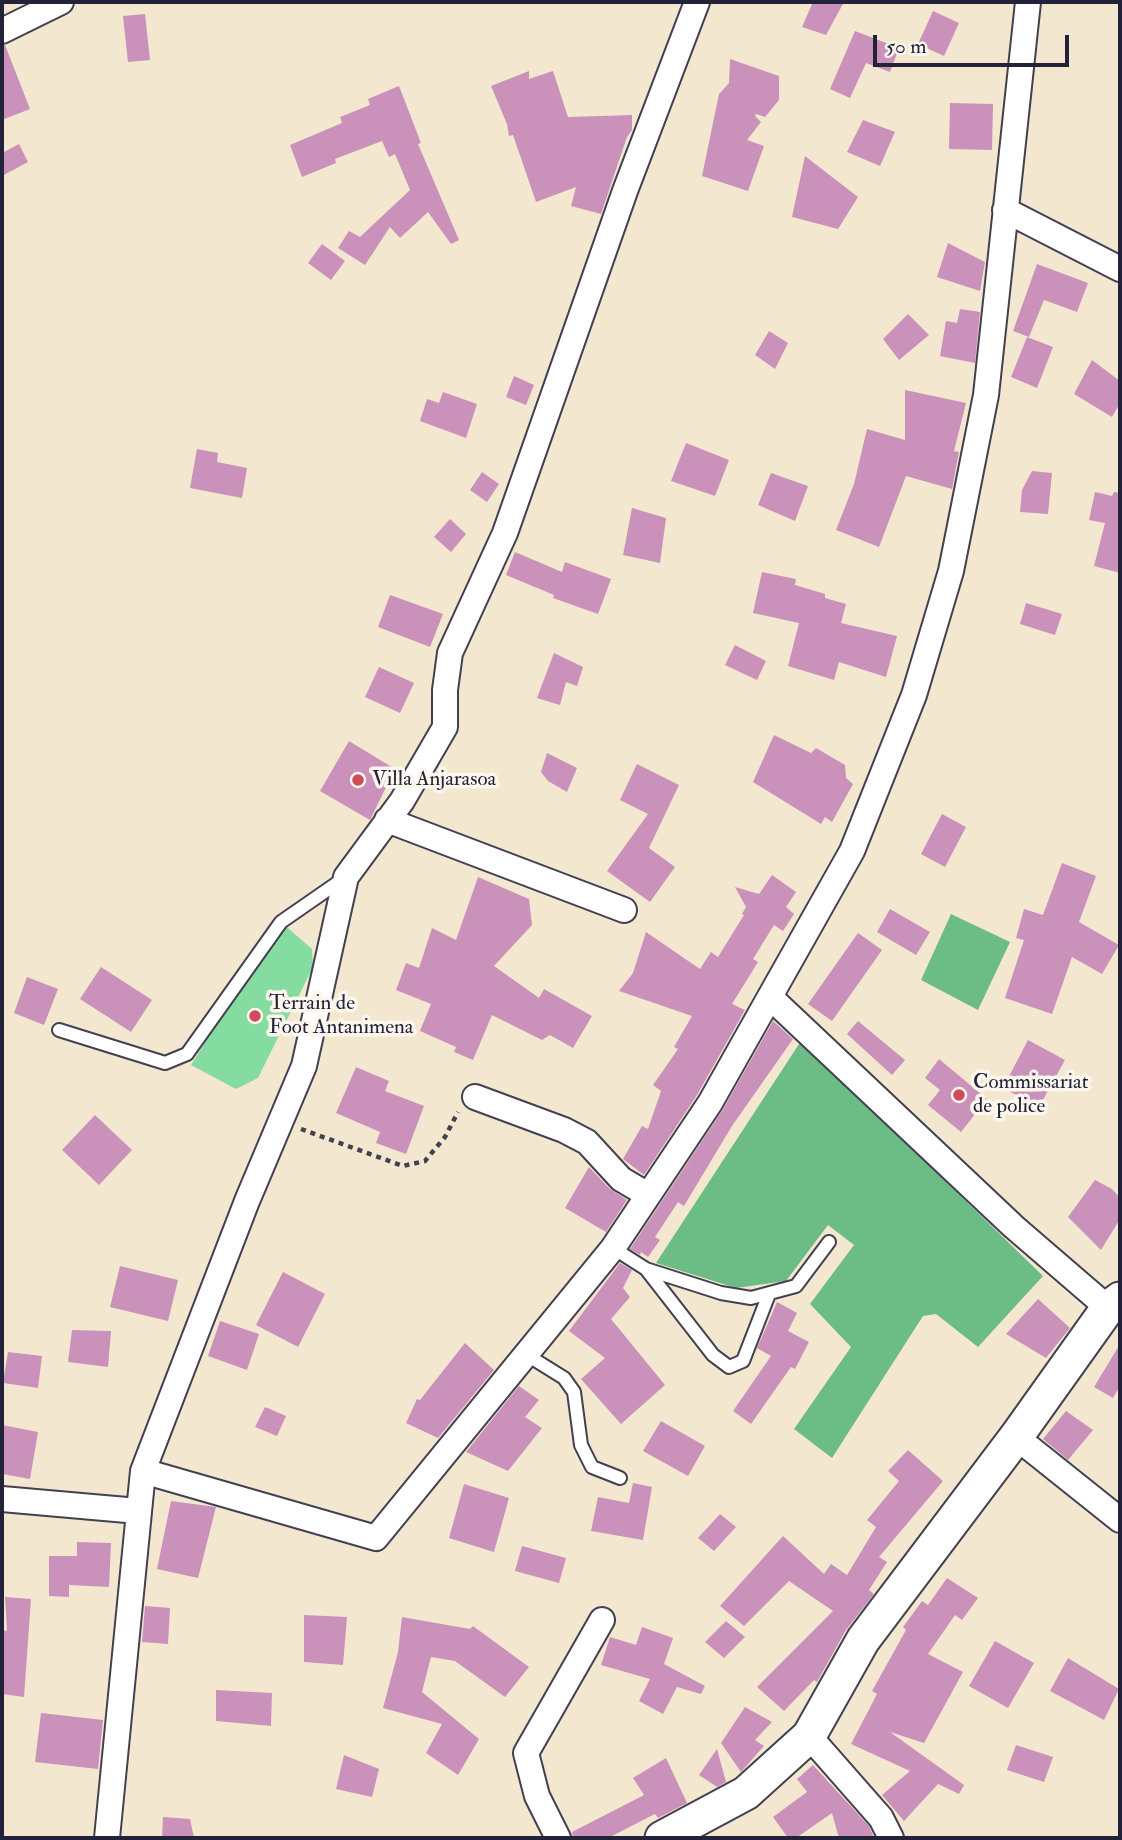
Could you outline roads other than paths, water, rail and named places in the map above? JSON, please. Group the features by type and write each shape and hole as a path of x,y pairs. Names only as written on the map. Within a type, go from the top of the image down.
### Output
{"street":[{"path":"2,31 61,2"},
{"path":"107,1838 143,1471 304,1066 346,877 402,800 445,727 445,690 450,653 505,533 625,191 697,2"},
{"path":"143,1471 376,1538 612,1248 710,1102 852,851 914,695 951,571 986,396 1028,2"},
{"path":"1005,210 1120,269"},
{"path":"387,820 624,910"},
{"path":"662,1838 746,1793 809,1737 863,1640 1114,1304 1014,1227 770,997"},
{"path":"475,1097 564,1130 587,1142 621,1180 648,1195"},
{"path":"1016,1437 1120,1520"},
{"path":"2,1499 138,1511"},
{"path":"558,1838 537,1796 526,1753 602,1620"},
{"path":"809,1737 881,1818 891,1838"}],"lane":[{"path":"59,1030 165,1063 187,1055 281,922 346,877"},
{"path":"612,1248 646,1269 722,1293 751,1298 796,1286 830,1242"},
{"path":"646,1269 713,1355 729,1367 743,1361 769,1294"},
{"path":"527,1355 564,1378 574,1392 581,1445 592,1467 620,1478"}],"place":[{"name":"Villa Anjarasoa","path":"358,780"},
{"name":"Terrain de Foot Antanimena","path":"255,1016"},
{"name":"Commissariat de police","path":"959,1095"}]}
